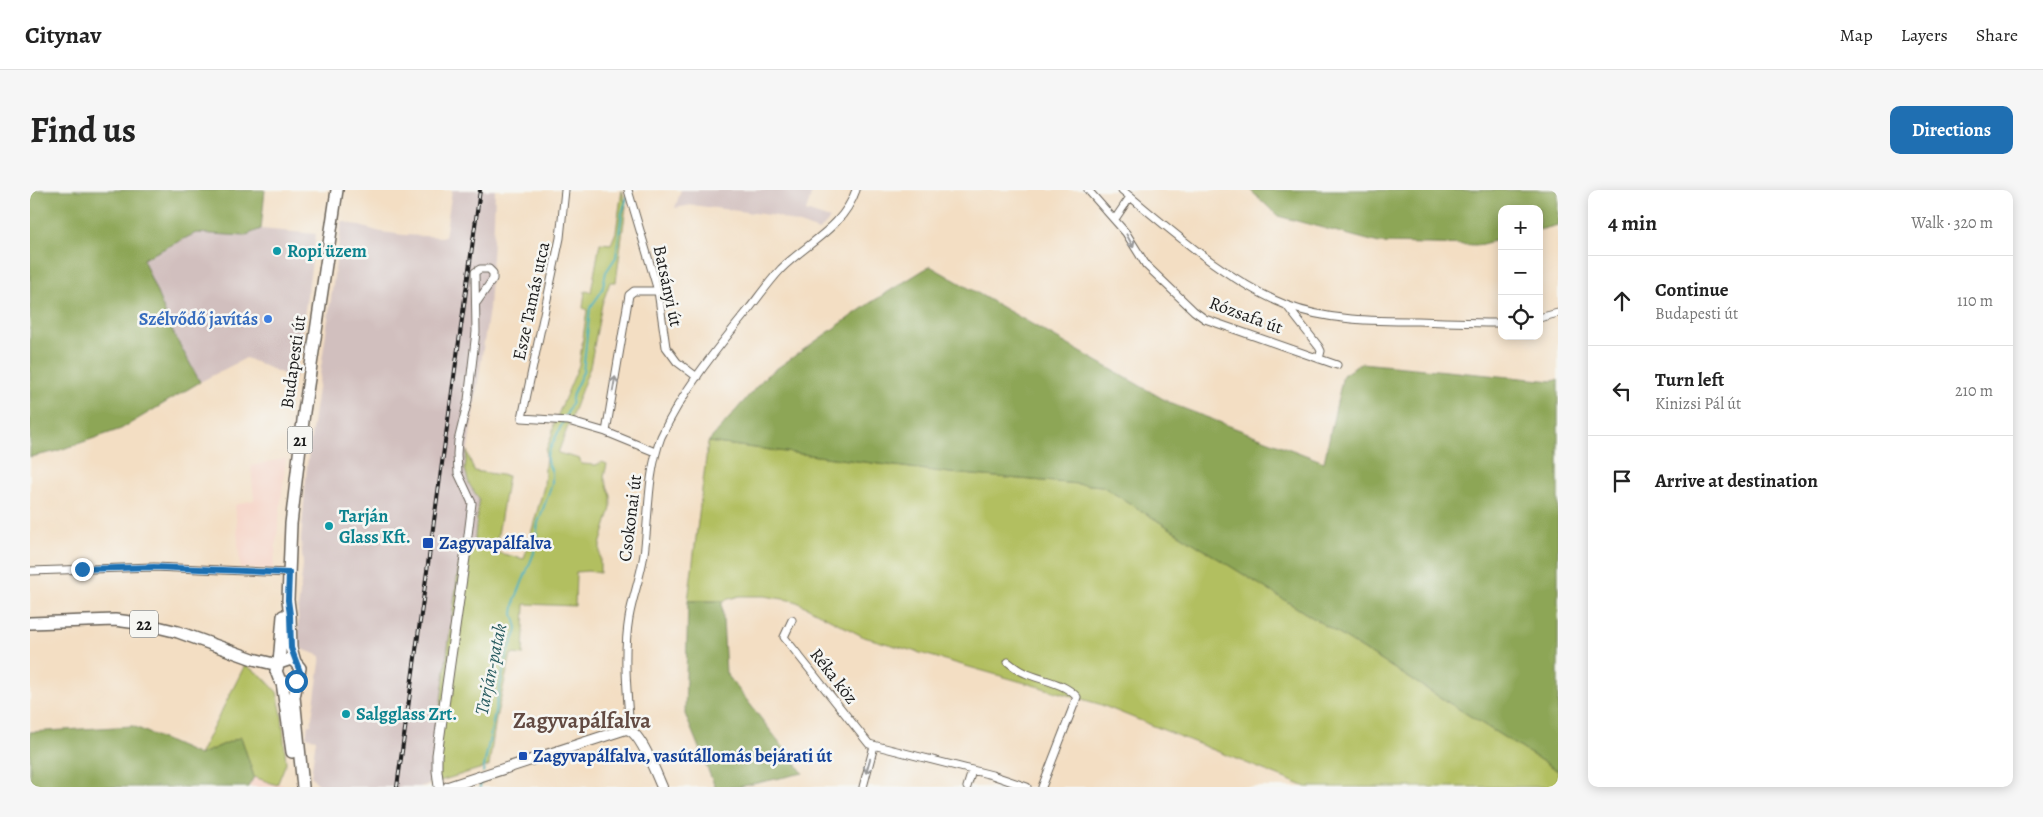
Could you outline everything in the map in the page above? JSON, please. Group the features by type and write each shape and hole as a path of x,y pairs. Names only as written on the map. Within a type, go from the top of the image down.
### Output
{"main road":[{"name":"Budapesti út","path":"295,662 291,648 288,600 291,524 302,421 337,190"},
{"name":"Budapesti út","path":"288,600 283,613 279,671 296,787"},
{"name":"22","path":"30,623 126,621 178,632 253,659 279,671"},
{"path":"295,662 288,659 279,671 290,684 298,679"},
{"name":"21","path":"295,662 300,668 294,697 303,787"},
{"path":"448,787 620,730 630,729 638,737 662,787"}],"street":[{"name":"Esze Tamás utca","path":"565,190 560,233 522,418 565,420 606,432"},
{"name":"Batsányi út","path":"628,190 658,291 666,347 677,362 698,376"},
{"name":"Csokonai út","path":"630,729 627,634 630,609 645,548 648,495 655,452 666,425 716,349 774,277 841,218 850,205 856,190"},
{"name":"Rózsafa út","path":"1088,190 1115,219 1146,265 1194,311 1205,318 1337,365"},
{"name":"Rózsafa út","path":"1122,190 1220,268 1247,286 1286,305 1322,315 1381,321 1498,322"},
{"path":"1115,219 1130,197"},
{"path":"655,452 606,432 629,295 634,292 658,291"},
{"path":"439,787 436,772 437,755 472,503 458,473 457,454 458,441 468,400 476,332 477,302"},
{"name":"Rózsafa út","path":"1286,305 1319,347 1321,351 1319,359"},
{"path":"1543,317 1558,313"},
{"path":"30,571 154,567 289,573"},
{"name":"Réka köz","path":"792,620 784,637 869,744 874,746"},
{"path":"1008,662 1024,673 1055,682 1077,697 1042,787"},
{"path":"862,787 874,746 1027,787"},
{"path":"968,787 972,771"}],"shaded area":[{"path":"452,190 495,190 494,223 489,309 465,468 469,484 479,499 474,546 462,543 430,784 420,787 320,787 311,776 316,739 306,737 308,725 311,725 321,656 299,648 298,611 303,564 301,540 307,465 342,221 381,232 445,237"},
{"path":"681,190 806,190 812,192 806,211 830,219 819,231 777,216 692,205 675,208"},
{"path":"261,229 316,234 295,379 246,358 200,382 174,334 143,259 196,233 243,236"},
{"path":"286,458 273,570 240,568 235,505 254,500 251,466"},
{"path":"254,777 277,785 278,783 289,787 248,787"}],"green space":[{"path":"30,190 265,190 261,229 244,236 196,233 143,259 174,334 200,382 121,429 54,452 30,457"},
{"path":"622,190 626,206 616,282 610,282 602,304 590,367 558,453 580,459 581,464 596,465 602,462 607,464 604,477 611,496 611,508 600,545 600,573 576,572 575,606 525,604 523,655 511,654 496,718 489,766 430,784 462,542 474,546 479,499 469,484 465,469 467,451 474,471 508,476 495,552 524,559 544,486 546,450 554,424 579,365 587,310 583,308 585,291 591,292 600,243 611,244 616,232"},
{"path":"1250,190 1558,190 1558,225 1543,229 1543,205 1498,205 1498,240 1478,245 1379,243 1278,216"},
{"path":"930,266 1172,404 1324,462 1343,375 1361,363 1553,381 1558,379 1558,771 1102,486 950,473 708,442 766,376 870,303"},
{"path":"708,442 950,473 1102,486 1558,771 1558,787 1306,787 1099,704 864,637 795,601 765,596 739,596 722,601 688,601"},
{"path":"688,601 722,601 726,673 803,773 739,787 715,787 685,714"},
{"path":"245,665 262,676 277,692 282,715 286,763 277,785 254,777 241,737 199,755"},
{"path":"133,726 199,755 241,737 254,777 248,787 30,787 30,732"}],"waterway":[{"name":"Tarján-patak","path":"565,418 573,393 583,372 590,308 602,291 606,272 616,257 622,213 628,195"},
{"name":"Tarján-patak","path":"483,772 506,656 517,628 513,614 515,600 534,553 538,523 552,484 552,472 547,461 547,455 563,422"},
{"name":"Tarján-patak","path":"480,787 481,779"}],"railway":[{"path":"397,787 480,190"}],"place":[{"name":"Ropi üzem","path":"277,251"},
{"name":"Szélvődő javítás","path":"268,319"},
{"name":"Tarján Glass Kft.","path":"329,526"},
{"name":"Zagyvapálfalva","path":"428,543"},
{"name":"Salgglass Zrt.","path":"346,714"},
{"name":"Zagyvapálfalva, vasútállomás bejárati út","path":"523,756"}],"district":[{"name":"Zagyvapálfalva","path":"582,720"}],"route":[{"path":"82,569 179,567 289,573 288,600 291,648 295,662 300,668 300,676 296,681"}]}
